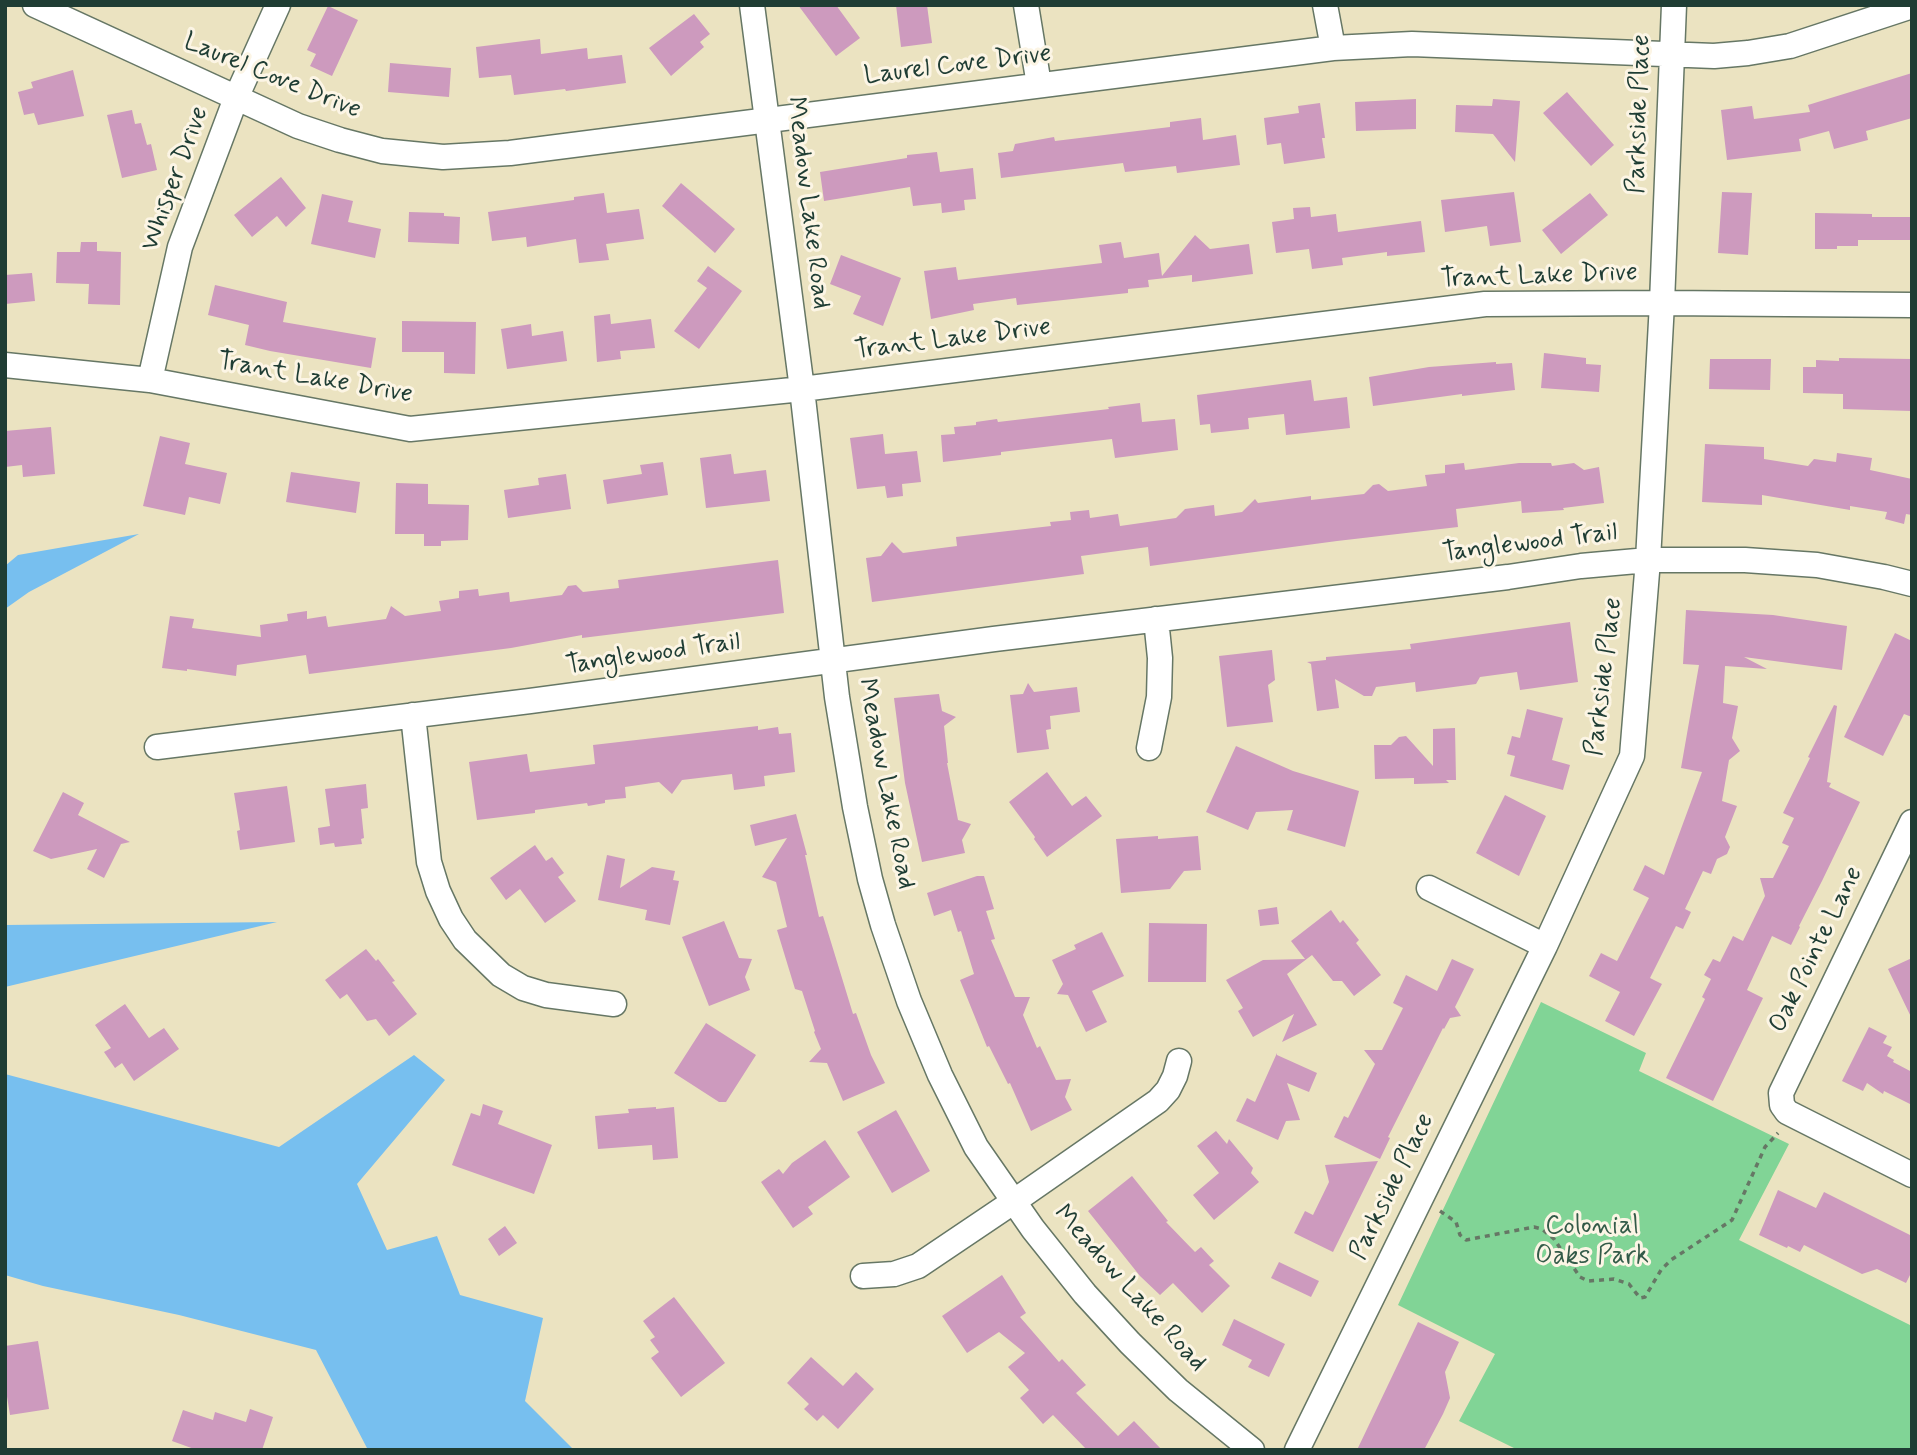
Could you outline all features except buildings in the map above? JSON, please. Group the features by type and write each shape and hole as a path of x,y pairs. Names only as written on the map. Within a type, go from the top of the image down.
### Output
{"street":[{"name":"Laurel Cove Drive","path":"35,5 298,126 382,151 443,157 510,153 1333,48 1412,44 1672,55 1714,56 1748,53 1790,46 1912,6"},
{"name":"Whisper Drive","path":"150,380 180,247 236,98 278,5"},
{"name":"Meadow Lake Road","path":"752,5 802,389 833,661 855,807 870,879 909,1001 940,1075 976,1147 1013,1202 1086,1294 1130,1343 1178,1390 1252,1450"},
{"path":"1026,5 1039,85"},
{"path":"1325,5 1333,48"},
{"name":"Parkside Place","path":"1297,1450 1545,946 1632,756 1648,560 1674,5"},
{"name":"Trant Lake Drive","path":"5,365 150,380 410,429 802,389 1485,304 1912,305"},
{"name":"Tanglewood Trail","path":"157,747 1156,619 1508,577 1581,565 1648,560 1745,559 1817,565 1912,584"},
{"path":"1149,748 1159,697 1160,658 1156,619"},
{"path":"413,715 429,862 438,891 466,940 502,975 523,988 546,995 614,1004"},
{"name":"Oak Pointe Lane","path":"1790,1112 1781,1093 1903,863 1912,822"},
{"path":"1429,888 1545,946"},
{"path":"863,1276 894,1274 918,1266 1013,1202 1158,1101 1168,1090 1180,1061"},
{"path":"1790,1112 1912,1175"}],"path":[{"path":"1419,1202 1446,1214 1455,1222 1460,1235 1466,1240 1534,1227 1542,1229 1554,1239 1580,1277 1588,1281 1614,1279 1629,1284 1640,1298 1645,1297 1661,1270 1671,1260 1732,1220 1765,1147 1790,1112"}],"green space":[{"name":"Colonial Oaks Park","path":"1541,1002 1646,1053 1639,1071 1789,1144 1739,1240 1912,1326 1912,1450 1518,1450 1459,1421 1495,1354 1398,1305"}],"water":[{"path":"139,534 29,592 5,609 5,566 18,555"},
{"path":"277,922 5,987 5,925"},
{"path":"414,1055 445,1080 357,1184 387,1250 437,1236 460,1295 543,1318 525,1401 574,1450 368,1450 316,1350 5,1275 5,1074 279,1147"}]}
